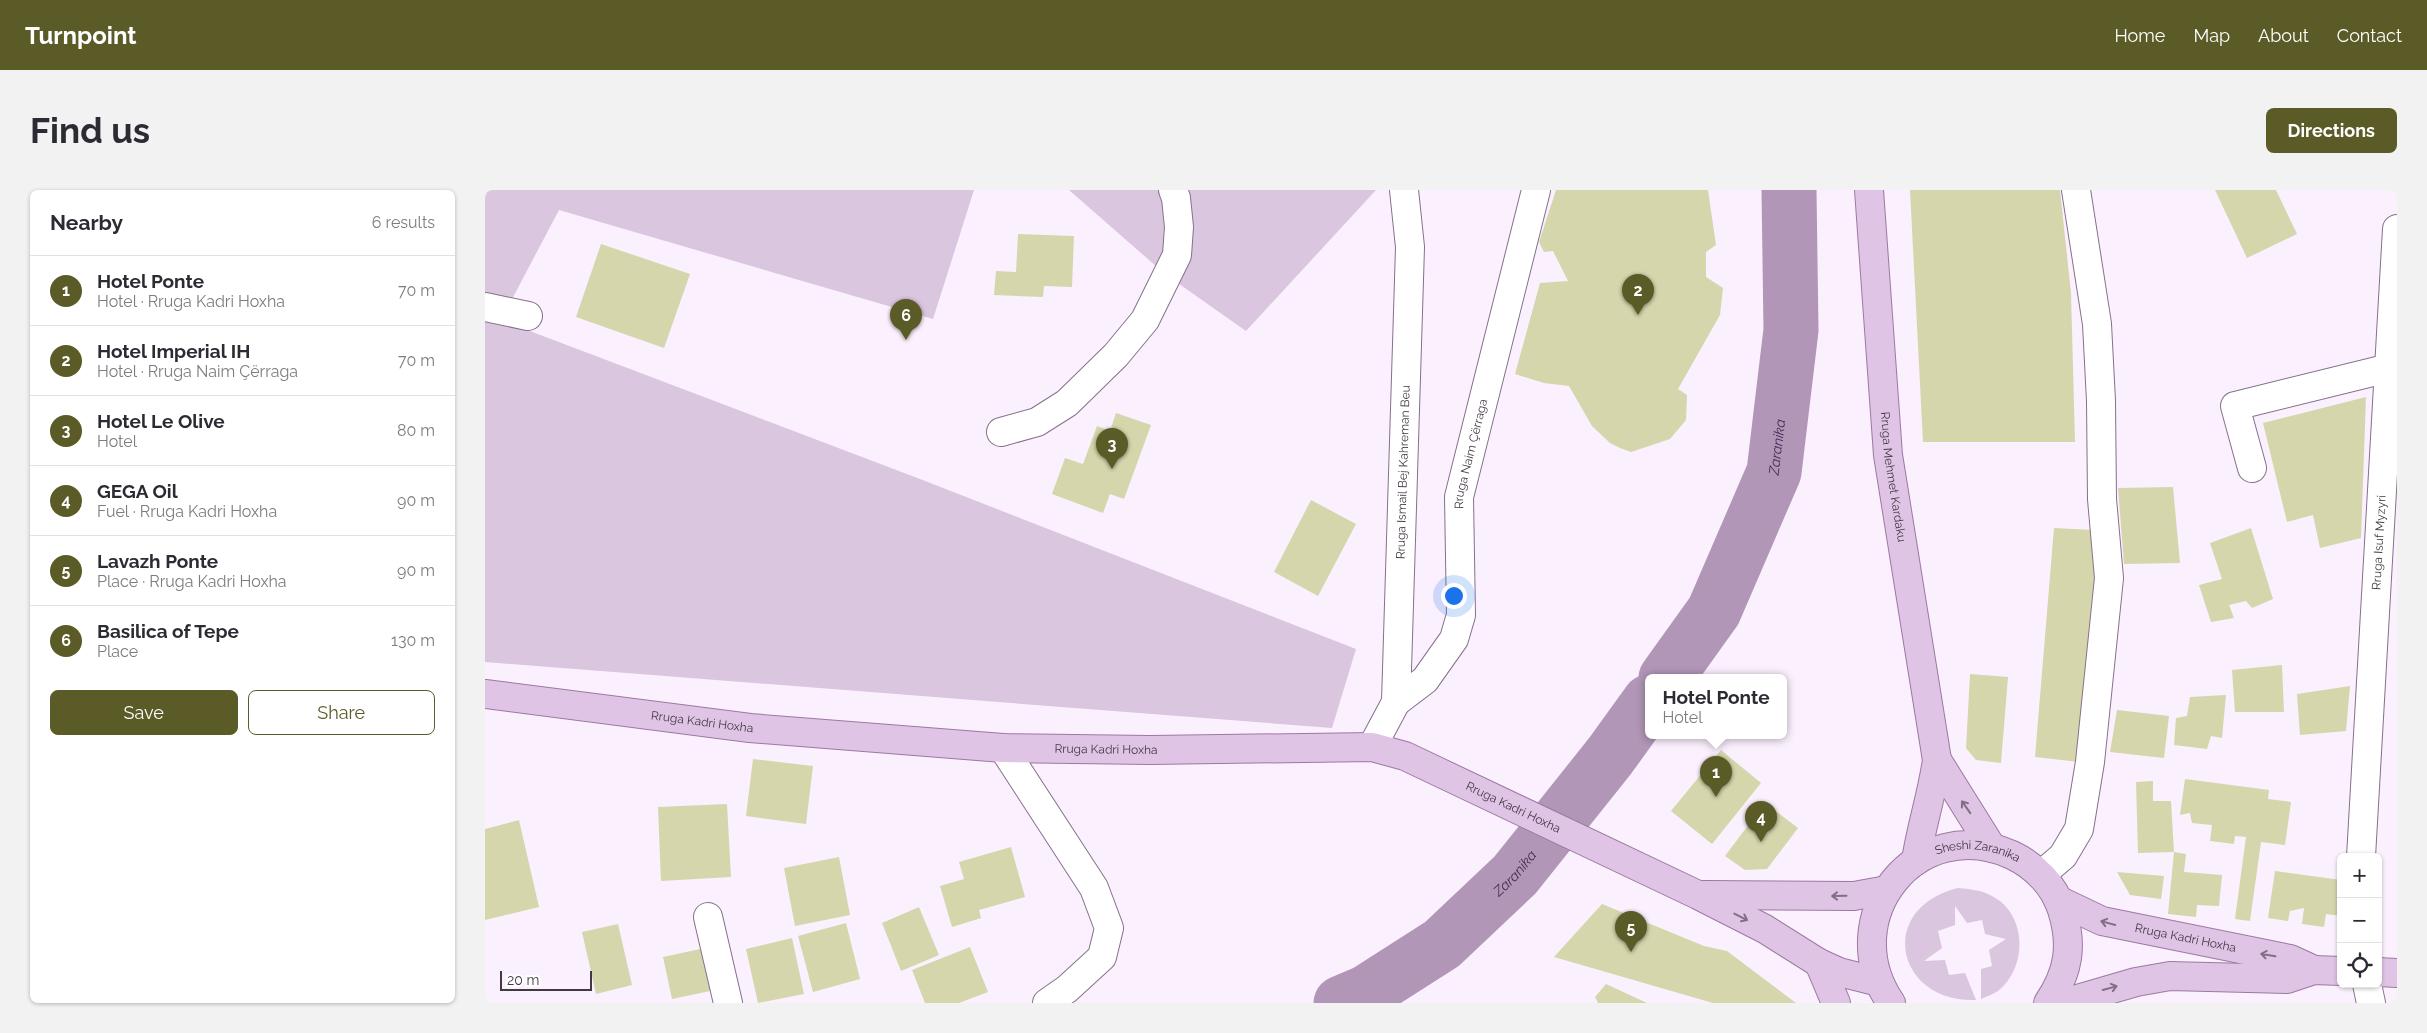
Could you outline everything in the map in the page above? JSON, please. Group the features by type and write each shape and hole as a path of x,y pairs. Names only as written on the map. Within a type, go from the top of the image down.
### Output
{"main road":[{"name":"Rruga Mehmet Kardaku","path":"1869,190 1888,455 1937,760 1933,790 1919,841 1916,861"},
{"name":"Rruga Kadri Hoxha","path":"485,694 750,728 1003,748 1150,750 1372,747 1405,756 1697,895 1765,929 1819,963 1879,994"},
{"name":"Rruga Mehmet Kardaku","path":"1937,760 1992,848"},
{"name":"Sheshi Zaranika","path":"1879,994 1872,963 1871,938 1876,912 1887,890 1897,877 1916,861 1953,846 1969,845 1992,848 2022,860 2041,875 2058,900 2068,928 2068,957 2060,986 2048,1003"},
{"name":"Rruga Kadri Hoxha","path":"1697,895 1854,896 1887,890"},
{"name":"Rruga Kadri Hoxha","path":"2058,900 2102,921 2290,959 2314,970"},
{"path":"1819,963 1836,1003"},
{"name":"Rruga Kadri Hoxha","path":"2064,1003 2136,982 2170,976 2287,979 2314,970 2337,971"},
{"path":"2382,972 2397,973"}],"street":[{"path":"1001,432 1037,422 1067,403 1116,355 1145,320 1177,255 1179,227 1176,198 1173,190"},
{"name":"Rruga Ismail Bej Kahreman Beu","path":"1372,747 1396,702 1410,247 1404,190"},
{"name":"Rruga Naim Çërraga","path":"1396,702 1425,680 1454,639 1461,615 1459,496 1536,190"},
{"path":"2041,875 2063,856 2079,829 2090,762 2109,578 2102,499 2101,401 2097,324 2077,190"},
{"name":"Rruga Isuf Myzyri","path":"2361,853 2397,229"},
{"path":"485,307 528,316"},
{"path":"2252,468 2235,406 2389,368"},
{"path":"1003,748 1094,888 1109,928 1103,957 1067,989 1047,1003"},
{"path":"708,918 728,1003"},
{"path":"2368,988 2371,1003"}],"shaded area":[{"path":"485,190 974,190 933,319 559,210 501,320 920,479 1356,649 1332,728 485,662"},
{"path":"1069,190 1376,190 1246,331 1165,274"},
{"path":"1958,888 1980,891 2004,904 2012,915 2017,928 2019,955 2015,969 2008,981 1998,991 1981,999 1981,969 1992,966 1989,950 2006,939 1985,934 1982,920 1967,923 1955,906 1955,925 1938,931 1942,948 1924,961 1945,960 1949,975 1965,973 1976,1000 1949,997 1927,987 1913,971 1906,953 1906,933 1915,914 1932,899"}],"building":[{"path":"1556,190 1708,190 1716,245 1706,252 1706,277 1723,288 1720,315 1678,389 1687,395 1686,420 1670,439 1631,452 1620,448 1610,443 1592,426 1569,386 1544,383 1515,374 1540,283 1568,281 1553,251 1544,252 1539,242"},
{"path":"1910,190 2060,190 2071,293 2075,442 1923,442"},
{"path":"2215,190 2276,190 2297,234 2247,258"},
{"path":"1018,234 1074,236 1072,287 1044,286 1043,297 994,295 996,271 1016,272"},
{"path":"601,244 690,274 664,348 576,317"},
{"path":"2366,397 2361,538 2320,548 2313,515 2287,522 2263,423"},
{"path":"1116,413 1151,425 1124,499 1110,494 1103,513 1052,494 1065,458 1083,464 1097,426 1110,431"},
{"path":"2173,487 2180,563 2124,564 2118,488"},
{"path":"1311,500 1356,524 1318,596 1274,572"},
{"path":"2054,528 2095,530 2101,604 2079,762 2035,757"},
{"path":"2251,528 2273,599 2252,608 2246,601 2229,605 2234,618 2211,622 2199,585 2222,579 2210,543"},
{"path":"2282,665 2284,712 2235,712 2232,670"},
{"path":"1970,674 2008,677 2001,763 1976,760 1966,748"},
{"path":"2350,686 2346,731 2300,735 2297,694"},
{"path":"2226,695 2222,738 2211,736 2207,749 2174,745 2176,718 2187,716 2190,697"},
{"path":"2117,710 2169,716 2164,758 2110,752"},
{"path":"1721,750 1761,783 1712,844 1671,811"},
{"path":"753,759 813,766 806,824 746,816"},
{"path":"2185,779 2269,790 2268,799 2291,802 2285,845 2261,842 2250,921 2235,919 2246,837 2235,836 2234,844 2210,841 2212,825 2192,823 2190,813 2180,815"},
{"path":"2153,781 2153,801 2171,801 2174,852 2138,853 2136,782"},
{"path":"1765,803 1798,828 1767,869 1745,870 1725,856"},
{"path":"727,804 731,877 661,881 658,807"},
{"path":"519,820 539,907 485,920 485,829"},
{"path":"1011,847 1025,897 979,910 981,918 952,927 940,886 964,879 959,862"},
{"path":"2174,852 2186,854 2184,872 2222,875 2219,906 2197,905 2196,917 2168,914"},
{"path":"839,857 850,915 795,926 784,868"},
{"path":"2275,871 2337,879 2337,915 2326,914 2324,927 2302,924 2304,908 2290,911 2288,921 2268,918"},
{"path":"2117,872 2164,876 2161,899 2130,895"},
{"path":"1602,904 1704,946 1727,951 1796,1003 1713,1003 1554,957"},
{"path":"919,907 939,955 901,971 882,923"},
{"path":"846,923 860,979 813,992 798,936"},
{"path":"618,924 632,985 596,994 582,932"},
{"path":"792,938 804,994 758,1003 746,949"},
{"path":"970,947 988,992 959,1003 925,1003 912,970"},
{"path":"705,948 715,990 672,999 663,957"},
{"path":"1606,984 1647,1003 1598,1003 1595,997"}],"waterway":[{"name":"Zaranika","path":"1669,674 1714,611 1774,472 1791,330 1789,190"},
{"name":"Zaranika","path":"1341,1003 1367,992 1442,944 1515,875 1610,756 1645,708"}],"place":[{"name":"Hotel Imperial IH","path":"1638,315"},
{"name":"Basilica of Tepe","path":"906,340"},
{"name":"Hotel Le Olive","path":"1112,469"},
{"name":"Hotel Ponte","path":"1716,797"},
{"name":"GEGA Oil","path":"1761,842"},
{"name":"Lavazh Ponte","path":"1631,952"}]}
